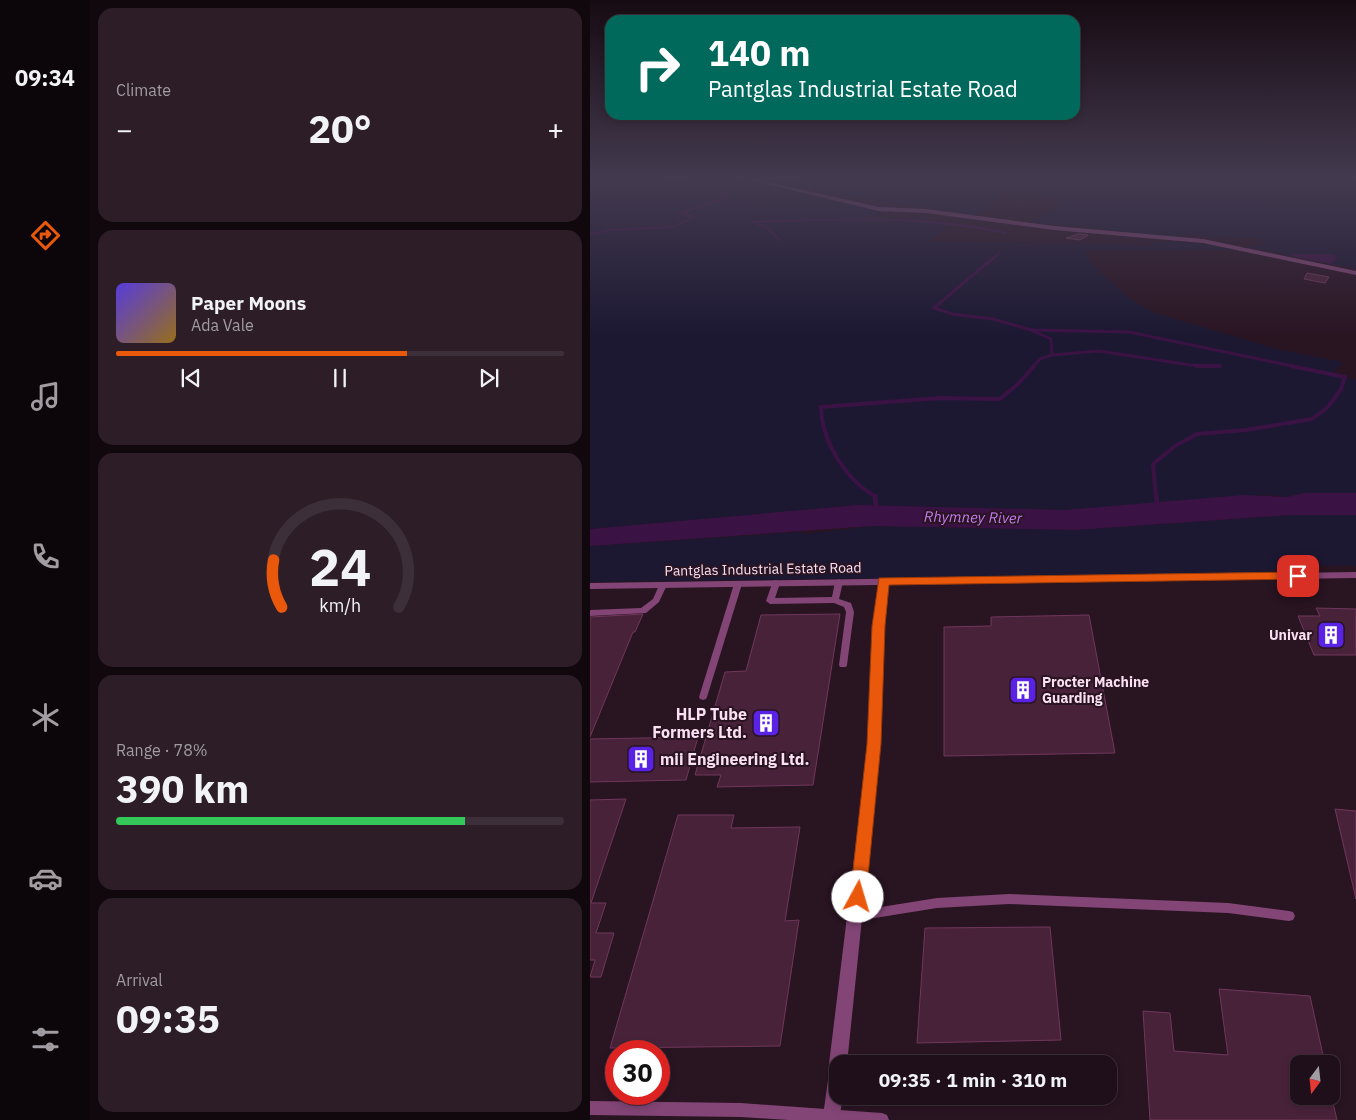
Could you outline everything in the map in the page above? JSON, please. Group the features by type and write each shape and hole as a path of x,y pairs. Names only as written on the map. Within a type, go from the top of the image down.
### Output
{"street":[{"path":"1099,232 1203,242 1356,274"},
{"name":"Pantglas Industrial Estate Road","path":"590,586 1356,575"},
{"path":"839,1055 874,744 878,626 884,581"},
{"path":"832,1116 833,1105"}],"lane":[{"path":"835,600 839,582"},
{"path":"776,583 770,601 835,600 850,607 843,665"},
{"path":"704,697 738,584"},
{"path":"590,613 643,611 650,608 663,585"},
{"path":"856,916 937,903 1009,899 1228,908 1289,916"},
{"path":"590,1108 741,1110 882,1120"}],"shaded area":[{"path":"590,232 940,232 929,242 1150,245 1181,242 1235,250 1083,251 1097,269 1129,298 1152,312 1280,350 1343,362 1331,375 1356,380 1356,493 1304,493 1287,497 1269,495 1064,510 858,505 590,529"},
{"path":"1130,232 1356,232 1356,269 1243,246 1266,246 1258,238 1177,235 1175,237"},
{"path":"1291,515 1356,515 1356,567 1349,565 1283,567 1269,573 590,582 590,546 800,532 805,534 873,526 1075,530"}],"water":[{"path":"1289,254 1331,254 1335,255 1336,259 1332,264 1295,257"},
{"name":"Rhymney River","path":"1304,493 1356,493 1356,515 1291,515 1075,530 873,526 590,546 590,529 858,505 1064,510 1244,495 1287,497"}],"building":[{"path":"1078,234 1088,235 1080,240 1066,238"},
{"path":"1307,273 1329,277 1325,283 1304,279"},
{"name":"Univar","path":"1316,608 1356,609 1356,655 1314,655 1298,616 1320,616"},
{"path":"643,614 635,632 633,632 590,737 590,617"},
{"name":"HLP Tube Formers Ltd.","path":"840,614 813,785 717,787 721,775 695,775 725,672 746,671 761,615"},
{"name":"Procter Machine Guarding","path":"1089,615 1115,753 944,756 944,627 991,626 991,617"},
{"name":"mii Engineering Ltd.","path":"698,737 686,780 590,782 590,739"},
{"path":"626,799 591,903 606,903 596,933 614,933 601,977 590,977 595,960 590,960 590,800"},
{"path":"1335,809 1356,811 1356,899"},
{"path":"678,815 734,815 731,828 800,827 785,921 799,920 780,1046 670,1047 670,1040 612,1040"},
{"path":"1050,927 1061,1040 917,1043 925,928"},
{"path":"1219,989 1310,996 1323,1055 1290,1055 1290,1105 1334,1105 1337,1120 1150,1120 1143,1011 1170,1013 1174,1051 1228,1055"}],"waterway":[{"path":"590,234 600,232"},
{"path":"772,232 780,240"},
{"path":"987,264 999,253"},
{"path":"988,262 934,308 952,314 993,319 1031,330"},
{"path":"1031,330 1129,332 1297,367"},
{"path":"1031,330 1051,339 1052,355"},
{"path":"1052,355 1099,351 1190,365 1220,366 1196,366"},
{"path":"1033,367 1040,359 1052,355"},
{"path":"875,497 850,476 837,458 827,438 821,407 940,398 1000,399 1018,384 1034,366"},
{"path":"1156,497 1153,464 1175,446 1197,434 1246,430 1312,419 1328,407 1341,389 1345,377 1291,366"},
{"path":"875,496 876,506"},
{"path":"1156,496 1157,503"}],"place":[{"name":"Univar","path":"1331,635"},
{"name":"Procter Machine Guarding","path":"1023,690"},
{"name":"HLP Tube Formers Ltd.","path":"766,723"},
{"name":"mii Engineering Ltd.","path":"641,759"}],"route":[{"path":"858,897 874,744 878,626 884,581 1298,576"}]}
